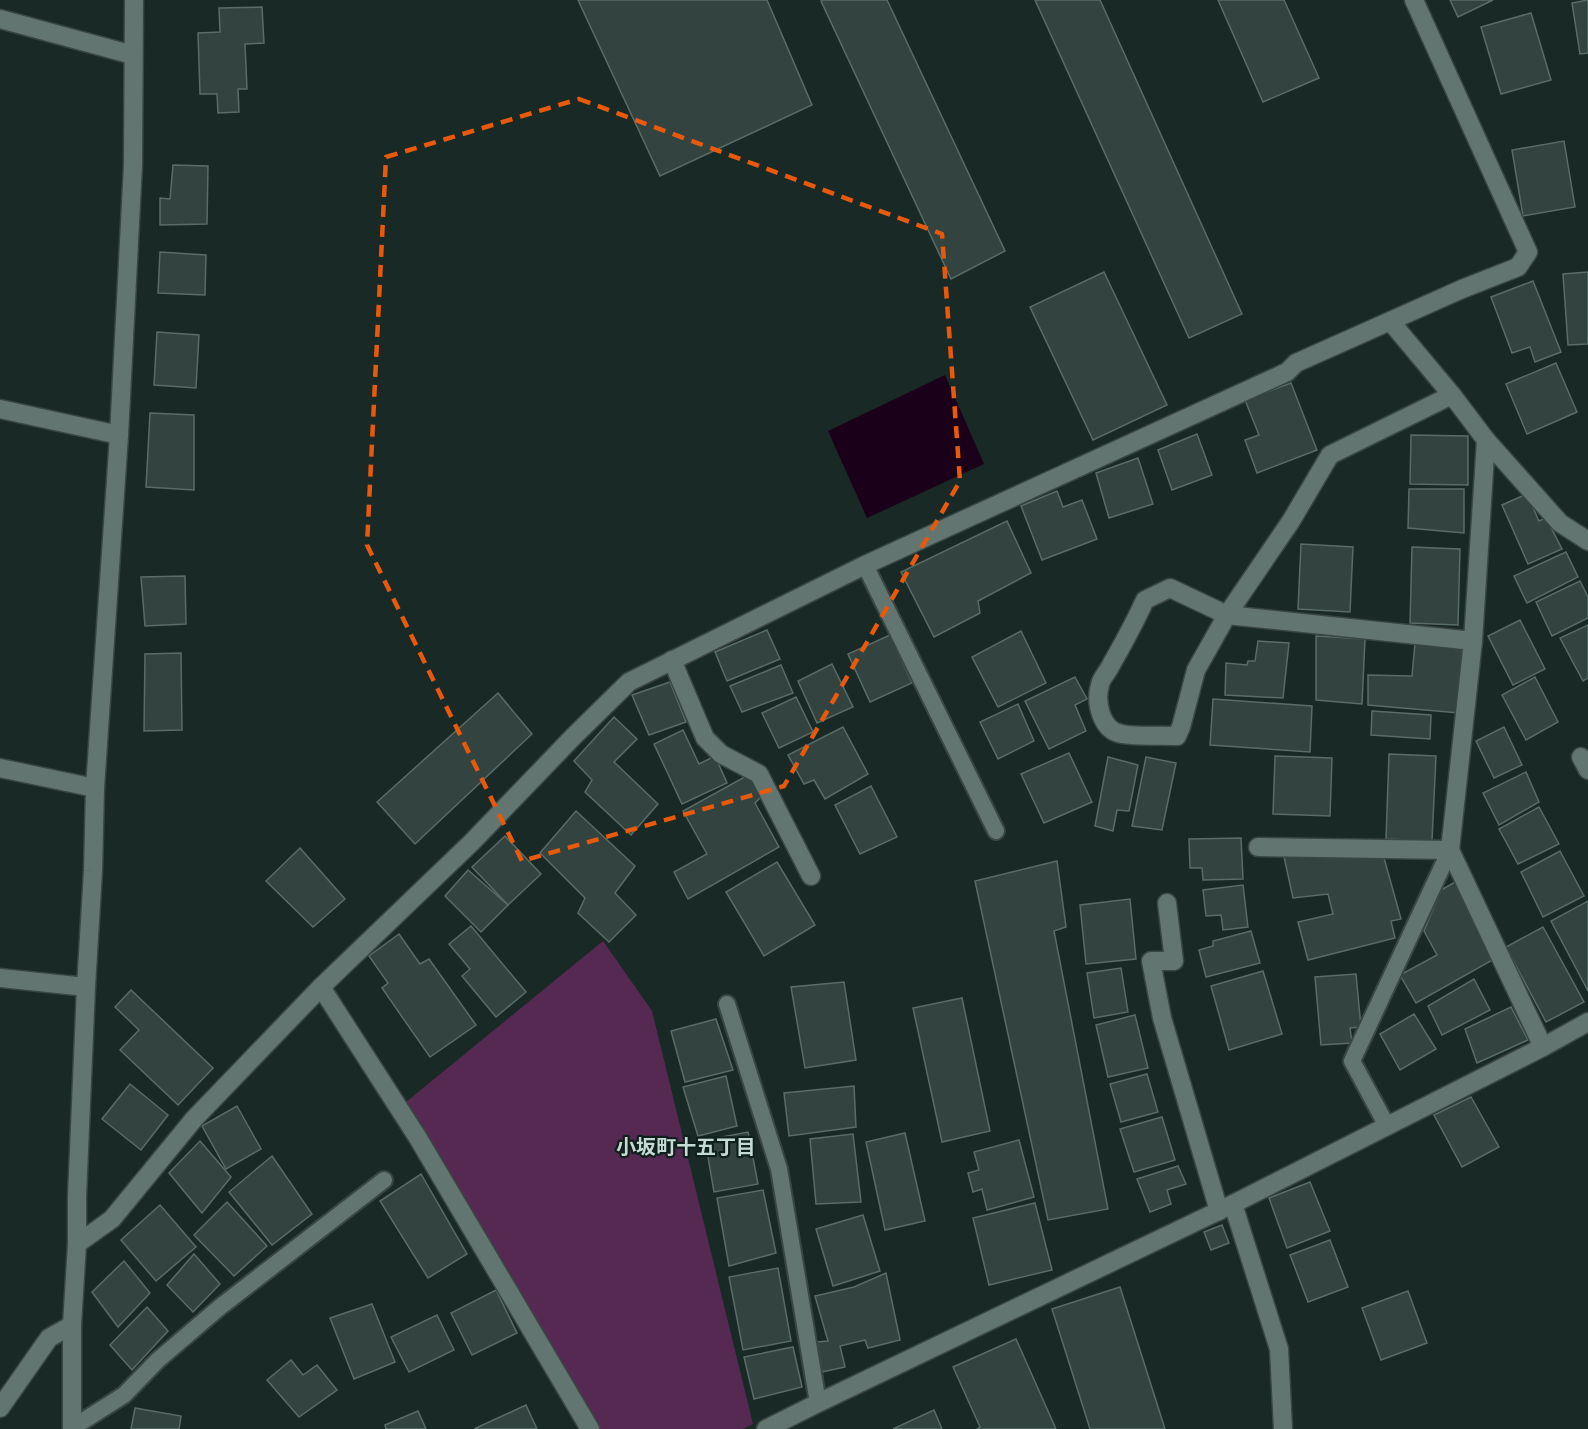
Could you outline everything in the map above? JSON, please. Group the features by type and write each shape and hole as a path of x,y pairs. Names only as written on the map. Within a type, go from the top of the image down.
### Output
{"street":[{"path":"72,1429 72,1325 95,789 119,435 133,165 134,0"},
{"path":"77,1244 112,1219 194,1119 321,987 472,842 629,682 865,565 1287,372 1296,363 1518,267 1528,252 1414,0"},
{"path":"0,20 133,55"},
{"path":"1391,322 1486,440 1560,523 1588,541"},
{"path":"1452,396 1330,455 1291,521 1227,615 1196,670 1177,736 1120,734 1110,729 1102,717 1098,701 1100,684 1144,600 1170,588 1227,615 1473,641"},
{"path":"0,409 119,435"},
{"path":"1486,440 1473,641 1450,850 1543,1047"},
{"path":"672,660 705,738 722,754 759,774 811,876"},
{"path":"0,768 95,789"},
{"path":"1258,847 1450,850"},
{"path":"1167,903 1174,960 1151,961 1162,1018 1226,1207 1280,1349 1282,1429"},
{"path":"0,978 86,987"},
{"path":"321,987 418,1138 590,1429"},
{"path":"766,1429 1226,1207 1588,1022"},
{"path":"0,1408 49,1338 72,1325"}],"lane":[{"path":"865,565 996,831"},
{"path":"1388,1126 1352,1061 1450,850"},
{"path":"727,1004 779,1169 818,1403"},
{"path":"72,1429 124,1395 158,1360 220,1307 384,1180"}],"highlighted area":[{"path":"579,99 942,234 960,481 784,786 522,861 367,545 386,157"}],"shaded area":[{"path":"945,375 984,464 867,518 828,431"},
{"path":"603,941 652,1011 753,1424 743,1429 600,1429 406,1102"}],"building":[{"path":"578,0 767,0 812,105 660,176"},
{"path":"887,0 1005,251 951,279 821,1"},
{"path":"1035,0 1100,0 1242,314 1189,338"},
{"path":"1218,0 1284,0 1319,78 1263,102"},
{"path":"1450,0 1493,0 1458,17"},
{"path":"1588,0 1588,53 1580,54 1572,3"},
{"path":"262,7 264,43 245,44 247,89 238,89 239,112 218,113 217,94 200,94 198,33 220,32 219,8"},
{"path":"1531,13 1551,80 1501,94 1481,27"},
{"path":"1564,141 1575,207 1523,216 1512,150"},
{"path":"173,165 208,166 207,224 160,225 160,198 170,199"},
{"path":"160,252 206,255 205,295 158,293"},
{"path":"1104,272 1167,405 1093,440 1030,307"},
{"path":"1588,272 1588,344 1568,345 1563,274"},
{"path":"1533,281 1561,352 1535,362 1530,347 1512,353 1491,297"},
{"path":"157,332 199,335 196,388 154,385"},
{"path":"1556,363 1577,412 1527,434 1506,384"},
{"path":"1291,383 1317,450 1257,473 1245,440 1259,435 1245,400"},
{"path":"150,413 194,415 194,490 146,487"},
{"path":"1197,434 1212,475 1172,490 1158,450"},
{"path":"1411,435 1468,436 1468,485 1410,484"},
{"path":"1138,458 1153,504 1109,518 1096,473"},
{"path":"1409,489 1464,489 1464,533 1408,528"},
{"path":"1057,491 1063,507 1082,500 1097,539 1042,560 1021,506"},
{"path":"1527,494 1539,521 1546,518 1562,549 1528,564 1502,505"},
{"path":"1007,521 1031,573 978,601 980,613 934,637 901,572"},
{"path":"1301,544 1353,547 1350,612 1298,609"},
{"path":"1412,547 1460,549 1458,625 1410,623"},
{"path":"1566,552 1578,577 1527,603 1514,576"},
{"path":"185,576 186,624 145,626 141,577"},
{"path":"1580,581 1588,597 1588,618 1552,636 1536,602"},
{"path":"1520,620 1545,669 1513,685 1488,636"},
{"path":"1588,625 1588,678 1583,681 1560,638"},
{"path":"767,630 780,659 727,681 715,652"},
{"path":"1021,631 1046,683 998,707 972,657"},
{"path":"890,635 912,683 870,702 848,654"},
{"path":"1316,636 1365,639 1362,704 1316,700"},
{"path":"1258,641 1289,643 1283,698 1225,695 1226,663 1247,665 1248,661 1255,661"},
{"path":"1415,643 1462,648 1459,713 1368,705 1368,675 1412,676"},
{"path":"181,653 182,730 144,731 145,654"},
{"path":"832,664 853,707 817,723 798,681"},
{"path":"781,665 793,693 742,712 730,686"},
{"path":"1075,677 1087,699 1075,705 1086,731 1049,749 1025,701"},
{"path":"1535,677 1558,722 1526,740 1502,695"},
{"path":"670,682 686,722 649,735 632,695"},
{"path":"498,693 532,734 415,844 377,802"},
{"path":"796,697 813,732 779,748 762,713"},
{"path":"1213,699 1312,706 1310,752 1210,745"},
{"path":"1018,704 1034,741 998,759 980,722"},
{"path":"1372,711 1431,715 1430,739 1371,735"},
{"path":"614,717 637,739 614,762 658,804 631,835 585,792 592,780 574,761"},
{"path":"843,727 868,774 825,799 814,780 804,784 788,755"},
{"path":"1504,727 1522,765 1494,778 1476,741"},
{"path":"683,730 699,764 715,756 727,783 682,804 654,744"},
{"path":"1069,753 1092,802 1044,823 1021,774"},
{"path":"1389,754 1436,756 1432,841 1386,839"},
{"path":"1275,756 1332,758 1330,816 1273,814"},
{"path":"1108,757 1138,765 1129,811 1117,810 1113,831 1095,826"},
{"path":"1146,757 1176,763 1162,830 1132,826"},
{"path":"1526,772 1539,802 1499,825 1483,793"},
{"path":"750,774 762,796 755,803 779,847 688,899 674,872 707,854 683,811"},
{"path":"871,786 897,837 860,854 835,805"},
{"path":"1539,807 1559,844 1518,864 1499,829"},
{"path":"576,811 635,866 615,893 636,915 609,942 578,913 585,898 540,853"},
{"path":"505,836 541,874 508,905 472,867"},
{"path":"1241,838 1243,879 1203,880 1202,868 1190,868 1189,839"},
{"path":"300,848 345,899 313,927 266,881"},
{"path":"1560,851 1584,896 1543,917 1521,872"},
{"path":"1284,857 1384,858 1401,919 1391,921 1395,938 1308,960 1298,922 1333,914 1328,894 1293,898"},
{"path":"1057,861 1066,927 1054,931 1108,1209 1048,1220 975,881"},
{"path":"777,862 815,925 764,956 726,892"},
{"path":"468,870 508,905 481,932 445,896"},
{"path":"1455,882 1496,958 1416,1003 1400,975 1437,955 1424,931 1441,890"},
{"path":"1243,885 1248,927 1223,930 1221,915 1206,916 1203,890"},
{"path":"1130,899 1136,959 1086,964 1080,905"},
{"path":"1588,901 1588,991 1551,921"},
{"path":"471,926 526,992 496,1017 462,976 470,969 449,944"},
{"path":"1543,927 1584,1002 1546,1022 1506,947"},
{"path":"1251,931 1260,963 1206,977 1199,950 1213,946 1213,941"},
{"path":"399,934 420,964 429,959 476,1025 430,1057 382,988 388,983 369,956"},
{"path":"1121,968 1128,1012 1094,1018 1087,973"},
{"path":"1263,971 1282,1034 1229,1050 1211,986"},
{"path":"1356,974 1361,1027 1350,1028 1352,1043 1321,1045 1315,977"},
{"path":"1474,979 1490,1010 1442,1035 1428,1006"},
{"path":"844,982 856,1060 805,1068 791,987"},
{"path":"131,990 213,1068 178,1105 120,1050 139,1030 115,1007"},
{"path":"962,998 990,1131 942,1142 913,1008"},
{"path":"1511,1007 1528,1040 1477,1063 1465,1029"},
{"path":"1414,1014 1436,1049 1400,1070 1380,1034"},
{"path":"1135,1015 1148,1068 1108,1077 1096,1025"},
{"path":"716,1019 733,1070 685,1082 671,1031"},
{"path":"1147,1074 1158,1112 1121,1122 1110,1084"},
{"path":"726,1076 737,1126 698,1136 683,1087"},
{"path":"130,1084 168,1115 141,1150 102,1119"},
{"path":"854,1086 856,1127 789,1136 784,1093"},
{"path":"1471,1097 1499,1147 1462,1167 1434,1115"},
{"path":"237,1106 261,1149 226,1169 202,1126"},
{"path":"1162,1117 1175,1160 1134,1172 1120,1129"},
{"path":"748,1132 758,1184 714,1192 705,1140"},
{"path":"905,1133 925,1221 885,1230 866,1142"},
{"path":"853,1134 861,1202 816,1204 810,1139"},
{"path":"1019,1140 1034,1197 987,1210 982,1189 973,1192 968,1173 979,1170 974,1152"},
{"path":"200,1141 231,1177 202,1213 169,1173"},
{"path":"272,1156 312,1214 272,1245 229,1192"},
{"path":"1178,1166 1186,1184 1167,1190 1171,1204 1150,1212 1137,1179"},
{"path":"421,1174 467,1254 428,1278 380,1201"},
{"path":"1310,1182 1330,1231 1287,1248 1269,1198"},
{"path":"763,1190 776,1253 729,1266 717,1198"},
{"path":"227,1202 267,1246 234,1276 194,1235"},
{"path":"1035,1203 1052,1270 989,1285 973,1218"},
{"path":"160,1205 196,1247 156,1281 121,1240"},
{"path":"863,1215 880,1271 833,1286 816,1229"},
{"path":"1222,1225 1229,1243 1211,1250 1204,1232"},
{"path":"1330,1240 1348,1287 1308,1302 1290,1255"},
{"path":"194,1254 220,1284 193,1312 167,1285"},
{"path":"124,1261 150,1293 118,1327 92,1292"},
{"path":"778,1268 791,1341 743,1350 729,1277"},
{"path":"886,1273 900,1340 868,1348 865,1340 840,1346 845,1367 822,1372 817,1342 828,1341 815,1296 854,1287"},
{"path":"1120,1287 1165,1429 1090,1429 1052,1309"},
{"path":"496,1290 517,1333 472,1355 451,1313"},
{"path":"1408,1291 1427,1343 1381,1360 1362,1308"},
{"path":"372,1304 395,1362 354,1379 330,1318"},
{"path":"147,1307 168,1331 132,1370 110,1345"},
{"path":"437,1315 454,1350 409,1372 391,1337"},
{"path":"1016,1339 1056,1429 977,1429 980,1427 953,1367"},
{"path":"793,1347 802,1387 754,1399 744,1357"},
{"path":"291,1360 303,1375 317,1365 337,1390 299,1417 267,1380"},
{"path":"526,1405 537,1429 474,1429"},
{"path":"135,1408 181,1416 179,1429 131,1429"},
{"path":"934,1410 942,1429 893,1429"},
{"path":"418,1411 426,1429 386,1429 385,1425"}],"district":[{"name":"小坂町十五丁目","path":"686,1147"}]}
